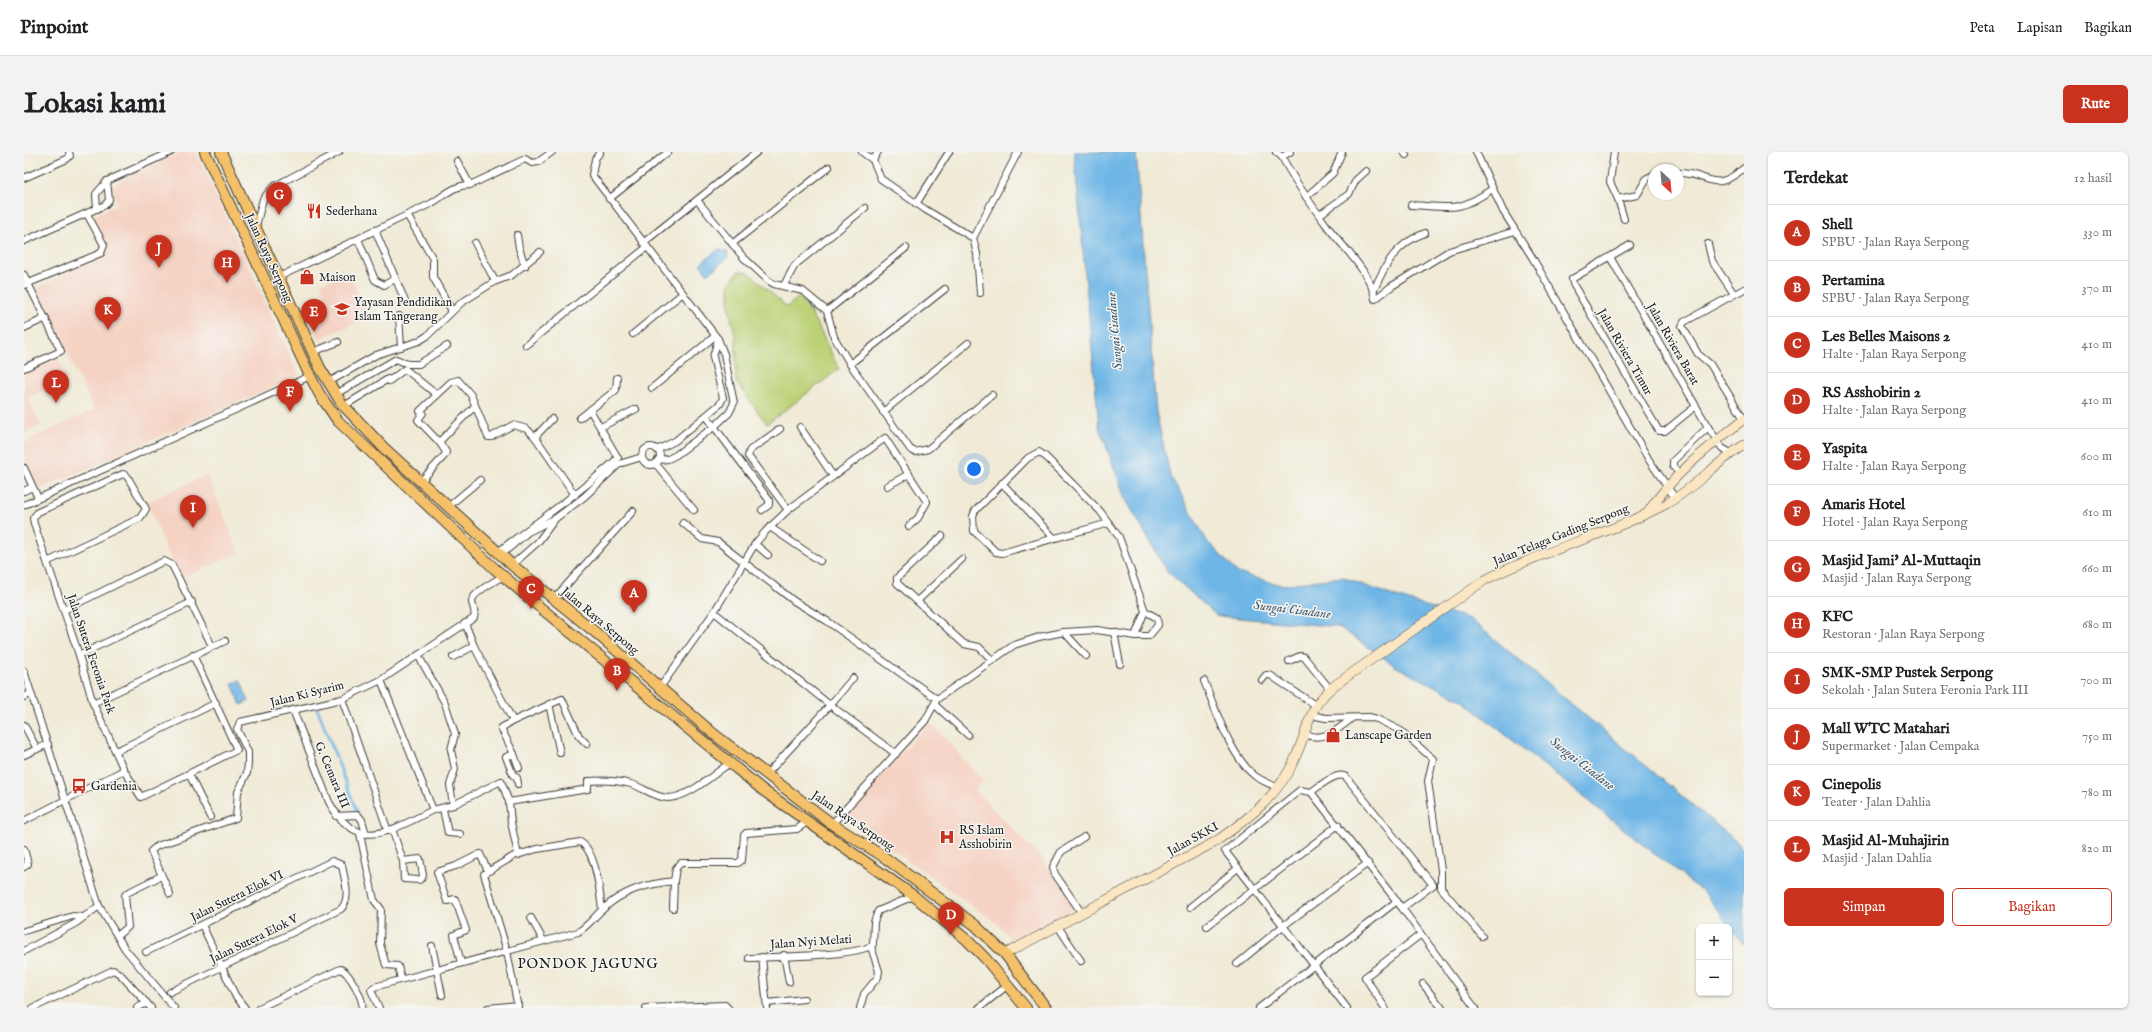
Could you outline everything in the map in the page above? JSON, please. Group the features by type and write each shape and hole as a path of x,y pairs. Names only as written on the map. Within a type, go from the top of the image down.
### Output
{"main road":[{"name":"Jalan Raya Serpong","path":"205,152 310,376 320,395 338,421 504,576 730,763 807,822 914,896 968,940 1008,985 1026,1008"},
{"name":"Jalan Raya Serpong","path":"222,152 300,320 313,352 329,382 344,406 384,448 512,565 595,632 659,689 766,775 832,824 960,912 1005,954 1046,1008"},
{"path":"287,325 300,320"},
{"name":"Jalan Telaga Gading Serpong","path":"1648,512 1666,486 1679,473 1744,419"},
{"name":"Jalan Telaga Gading Serpong","path":"1332,687 1484,580 1510,567 1607,531 1675,498 1684,493 1731,453 1744,445"},
{"path":"467,543 478,533"},
{"name":"Jalan SKKI","path":"1005,954 1056,925 1215,842 1255,812 1278,788 1296,756 1315,705 1332,687"},
{"path":"901,887 911,877"}],"street":[{"path":"24,178 67,159 70,156 69,152"},
{"path":"97,209 96,194 108,181 171,152"},
{"path":"256,227 263,199 273,187 339,152"},
{"path":"279,277 432,203 444,193 460,186 470,185 525,159 532,163 538,162 552,152"},
{"path":"600,152 595,160 592,175 716,337 724,354 734,403 729,413 676,455 668,459 647,463 642,457"},
{"path":"609,199 668,152"},
{"path":"526,345 697,200 757,152"},
{"path":"862,152 872,160 881,179 916,204 973,238"},
{"path":"872,160 878,152"},
{"path":"916,204 948,152"},
{"path":"980,293 977,254 973,238 1018,152"},
{"path":"1276,152 1282,157 1295,183 1374,290"},
{"path":"1282,157 1290,152"},
{"path":"1306,197 1333,173 1342,152"},
{"path":"1476,152 1492,189 1515,231 1666,486 1675,498"},
{"path":"1614,152 1610,182 1618,198 1624,219"},
{"path":"458,161 470,185"},
{"path":"732,244 829,167"},
{"path":"1684,173 1718,183 1730,179 1744,168"},
{"path":"1320,215 1350,194 1355,181 1366,171"},
{"path":"1618,198 1637,194 1648,178"},
{"path":"24,241 97,209 109,200 108,181"},
{"path":"1410,205 1460,207 1478,199 1492,189"},
{"path":"697,200 743,257 769,281 774,284 784,285 803,291 827,312 834,336 850,364 910,449 915,452 928,449 992,395"},
{"path":"784,285 795,265 865,208"},
{"path":"26,285 101,253 104,245 88,214"},
{"path":"407,215 433,259 433,277 452,312"},
{"path":"375,230 405,301"},
{"path":"1425,233 1414,237 1398,248 1382,270 1374,290 1375,299 1392,286 1449,251 1515,231"},
{"path":"517,235 519,248 525,266"},
{"path":"358,239 375,280 384,285 395,279"},
{"path":"475,243 495,281"},
{"path":"1708,244 1714,264 1734,294"},
{"path":"1610,257 1630,245"},
{"path":"827,312 906,248"},
{"path":"329,382 376,355 401,347 427,336 461,302 495,281 509,277 525,266 540,252"},
{"name":"Jalan Riviera Timur","path":"1610,257 1572,281 1618,363 1659,431 1662,432 1696,406"},
{"name":"Jalan Riviera Barat","path":"1610,257 1708,427 1722,448 1731,453"},
{"path":"24,275 26,285 46,318 61,351 24,368"},
{"path":"850,364 945,289"},
{"path":"1744,289 1684,322 1682,326 1698,354 1710,364 1744,419"},
{"path":"633,334 683,293"},
{"path":"399,316 401,347"},
{"path":"24,328 46,318"},
{"path":"652,388 716,337"},
{"path":"642,457 642,454 647,448 654,448 658,450 675,441 707,417 720,404 723,398 713,357 716,337"},
{"path":"313,352 338,342"},
{"path":"883,412 968,343"},
{"path":"336,394 396,359 408,364 419,364 447,346"},
{"path":"344,406 388,378 390,380 405,369 436,395"},
{"path":"24,505 310,376"},
{"path":"580,418 616,390 617,378"},
{"path":"421,481 445,455 446,452 440,443 418,420 423,413 420,411 451,382 458,380 469,392 488,437 491,438 513,425 527,429 535,436 575,495"},
{"path":"440,443 445,435 475,406"},
{"path":"601,427 636,409"},
{"path":"500,553 539,519 575,495 618,458 590,410"},
{"path":"707,417 769,500 769,505 762,510"},
{"path":"535,436 552,419"},
{"path":"800,427 833,476"},
{"path":"1679,473 1673,466 1673,461 1708,427"},
{"path":"780,429 750,450 748,456 788,510"},
{"path":"659,689 714,612 755,544 770,527 788,510 885,438 926,502 918,518 909,526"},
{"path":"657,462 660,455 658,450"},
{"path":"832,824 924,722 936,702 1014,645 1026,640 1064,632 1097,630 1135,636 1149,636 1158,625 1157,618 1145,611 1119,537 1109,523 1089,500 1046,457 1039,452 1028,458 1002,483 974,514 974,531 996,552 1002,553 1109,523"},
{"path":"500,553 528,532 556,518 600,484 619,464 642,457"},
{"path":"657,462 694,510"},
{"path":"24,468 38,498"},
{"name":"Jalan Sutera Feronia Park","path":"47,562 140,518 146,509 130,480 123,474 35,514 33,518 34,524 47,562 64,610 79,655 93,703 124,770 141,797 189,774"},
{"path":"887,486 909,474"},
{"path":"449,506 480,480"},
{"path":"1002,483 1054,538"},
{"path":"24,491 32,486"},
{"path":"554,599 633,511"},
{"path":"512,565 538,542 556,518"},
{"path":"683,523 702,539 718,542 743,563 794,601 827,620 936,702 968,735"},
{"path":"770,527 820,561"},
{"path":"942,536 897,578 897,583 964,644 979,647 992,660"},
{"path":"755,544 768,555"},
{"path":"917,601 962,559"},
{"path":"64,610 164,561 172,565 192,602 212,646"},
{"name":"Jalan Ki Syarim","path":"161,876 151,853 153,848 236,818 238,792 247,773 248,763 248,752 237,725 240,722 342,699 381,680 475,616 472,602 474,596 504,576"},
{"path":"79,655 192,602"},
{"path":"1135,636 1145,611"},
{"path":"714,612 830,705 896,754"},
{"path":"465,623 474,646 513,721"},
{"path":"1064,632 1086,656"},
{"path":"1114,632 1120,664"},
{"path":"93,703 224,641"},
{"path":"453,658 474,646"},
{"path":"193,655 237,750 189,774 210,817"},
{"path":"418,655 445,702 455,734 451,750 455,769 450,785 453,805"},
{"path":"1289,661 1300,656 1304,657 1332,687"},
{"path":"24,671 99,906 118,935 125,949 174,1008"},
{"path":"1262,680 1266,675 1270,675 1315,705"},
{"path":"766,775 853,678"},
{"path":"381,680 433,810"},
{"path":"1204,681 1230,743 1243,764 1257,778 1278,788"},
{"path":"24,697 31,693"},
{"path":"342,699 390,830 404,861"},
{"path":"519,768 501,728 562,699 579,736 587,744"},
{"path":"116,751 216,703"},
{"path":"550,704 560,753"},
{"name":"G. Cemara III","path":"293,710 329,802 336,816 363,834"},
{"path":"1311,715 1352,718 1369,717 1388,724 1401,731 1433,759 1428,781 1441,870 1441,888 1482,936"},
{"path":"1304,734 1316,738 1323,736 1342,727 1352,718"},
{"path":"24,725 37,749"},
{"path":"24,755 48,744"},
{"path":"514,754 506,757 513,775 517,778 518,784"},
{"path":"509,802 588,789 588,781 602,780 616,780 631,784 668,798 691,789 730,763"},
{"path":"24,821 124,770"},
{"path":"1311,792 1326,781 1339,775 1346,777 1428,879 1432,885 1402,908"},
{"path":"363,834 379,834 390,830 433,810 453,805 502,781 509,802 511,822 518,855"},
{"path":"1346,1008 1225,851 1300,790 1311,792 1338,825 1397,901 1420,935 1475,1008"},
{"path":"444,808 448,833 460,834"},
{"path":"336,816 359,816 374,900 381,909 380,947 387,966 398,966 401,979"},
{"path":"673,908 676,868 681,863 740,862 742,860 744,835 748,832 797,829 807,822"},
{"path":"1206,926 1338,825"},
{"path":"1081,912 1055,874 1053,867 1061,852 1084,837"},
{"path":"488,1008 518,1006 508,950 484,877 488,870 518,855 580,842 584,844 597,875 602,910"},
{"path":"24,849 28,862 28,864 24,867"},
{"path":"461,963 454,935 466,930 454,898 447,901 437,872 456,866 480,854 488,870"},
{"name":"Jalan Sutera Elok VI","path":"146,952 332,861 338,862"},
{"name":"Jalan Sutera Elok V","path":"170,992 341,909 346,904 348,897 342,865 338,862"},
{"path":"1237,964 1283,926 1368,863"},
{"path":"1190,907 1238,868"},
{"path":"118,935 128,927 126,918 127,893 161,876 170,894"},
{"path":"379,1008 372,988 543,940 578,932 591,923 602,910 619,896 630,890 652,883 674,881"},
{"path":"860,1008 864,994 878,977 879,971 871,947 873,944 874,922 878,911 914,896"},
{"path":"1259,1008 1397,901"},
{"path":"24,951 76,923 99,906"},
{"path":"24,931 73,916 83,917"},
{"path":"531,918 543,940"},
{"path":"202,925 235,995 245,1008"},
{"path":"1056,925 1081,961"},
{"path":"1385,1008 1365,977 1420,935"},
{"path":"432,946 442,996"},
{"name":"Jalan Nyi Melati","path":"749,958 784,955 838,954 871,947"},
{"path":"784,955 789,982"},
{"path":"762,957 767,1005 804,999"},
{"path":"259,1008 340,969 345,971 362,1000 362,1007"},
{"path":"33,1008 110,970 116,970 149,1006"},
{"path":"1423,984 1442,1008"},
{"path":"978,1008 1008,985"},
{"path":"137,1008 149,1006"},
{"path":"646,1008 726,1007"}],"shaded area":[{"path":"181,152 196,152 299,376 40,489 24,459 24,442 94,410 36,288 104,256 87,219 117,205 111,186"},
{"name":"Yayasan Pendidikan Islam Tangerang","path":"349,271 368,317 319,339 307,315 330,303 320,284"},
{"path":"58,358 69,379 28,397 41,425 24,433 24,373"},
{"path":"207,475 239,553 183,577 173,564 147,502"},
{"name":"RS Islam Asshobirin","path":"930,722 983,780 975,790 1041,858 1077,907 1014,941 992,919 843,816"}],"green space":[{"path":"739,271 748,272 787,307 800,296 817,324 839,369 767,424 736,382 736,339 729,308 729,284"}],"water":[{"name":"Sungai Cisadane","path":"1074,152 1136,152 1156,412 1170,475 1207,541 1238,573 1281,585 1342,577 1399,598 1470,619 1737,842 1744,851 1744,945 1732,929 1732,924 1728,924 1704,893 1462,700 1395,666 1339,627 1217,616 1167,571 1126,500 1099,427"},
{"path":"719,249 728,252 727,258 708,274 700,264"},
{"path":"240,680 249,701 241,705 232,684"}],"waterway":[{"path":"316,705 358,814"}],"place":[{"name":"Sederhana","path":"314,211"},
{"name":"Masjid Jami' Al-Muttaqin","path":"279,215"},
{"name":"Mall WTC Matahari","path":"159,268"},
{"name":"Maison","path":"307,277"},
{"name":"KFC","path":"227,283"},
{"name":"Yayasan Pendidikan Islam Tangerang","path":"342,309"},
{"name":"Cinepolis","path":"108,330"},
{"name":"Yaspita","path":"314,332"},
{"name":"Masjid Al-Muhajirin","path":"56,403"},
{"name":"Amaris Hotel","path":"290,412"},
{"name":"SMK-SMP Pustek Serpong","path":"193,528"},
{"name":"Les Belles Maisons 2","path":"531,609"},
{"name":"Shell","path":"634,613"},
{"name":"Pertamina","path":"617,691"},
{"name":"Lanscape Garden","path":"1333,735"},
{"name":"Gardenia","path":"79,786"},
{"name":"RS Islam Asshobirin","path":"947,837"},
{"name":"RS Asshobirin 2","path":"951,935"}],"district":[{"name":"PONDOK JAGUNG","path":"588,964"}]}
